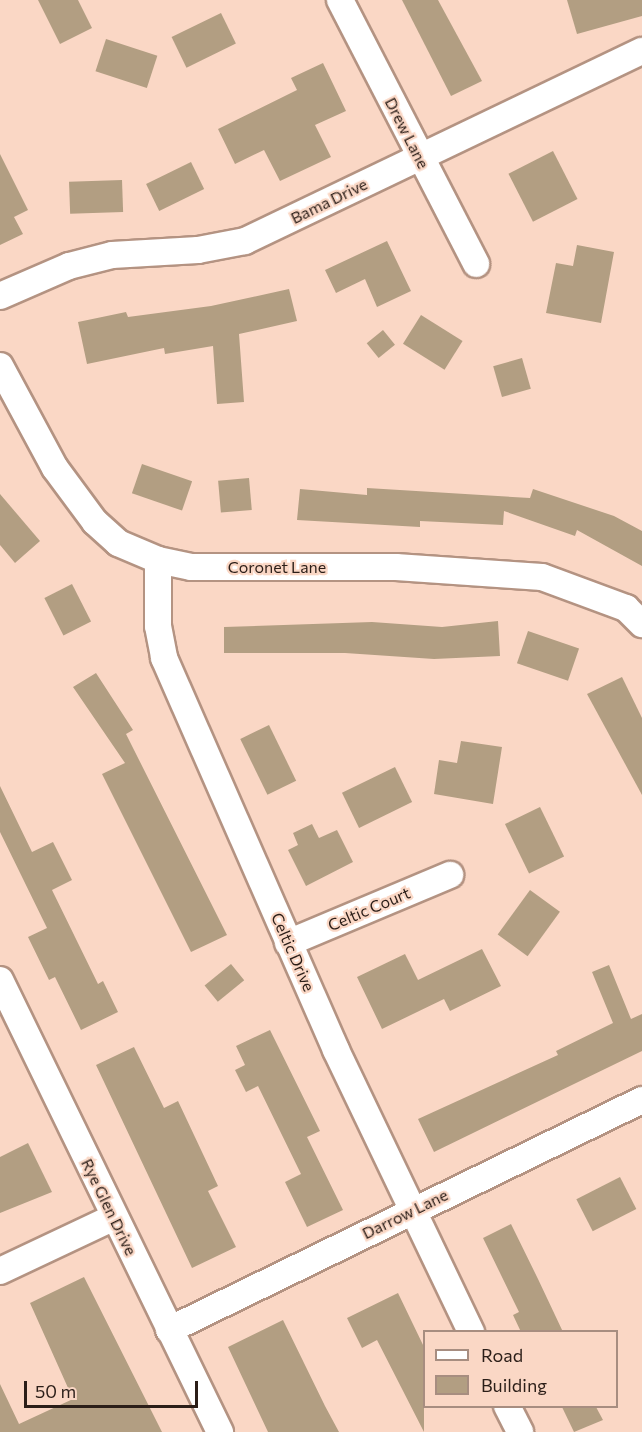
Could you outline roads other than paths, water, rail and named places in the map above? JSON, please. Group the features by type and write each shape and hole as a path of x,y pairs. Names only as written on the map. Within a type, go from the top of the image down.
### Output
{"street":[{"name":"Drew Lane","path":"340,0 419,158 476,264"},
{"name":"Bama Drive","path":"0,296 69,266 112,255 198,250 245,241 642,51"},
{"name":"Coronet Lane","path":"0,366 55,468 95,522 118,543 158,560 191,567 396,567 542,577 626,608 642,624"},
{"name":"Celtic Drive","path":"158,560 158,626 164,658 288,943 470,1330"},
{"name":"Celtic Court","path":"288,943 450,875"},
{"name":"Rye Glen Drive","path":"0,980 220,1432"},
{"name":"Darrow Lane","path":"169,1330 642,1100"},
{"path":"0,1271 114,1217"},
{"path":"508,1408 520,1432"}]}
